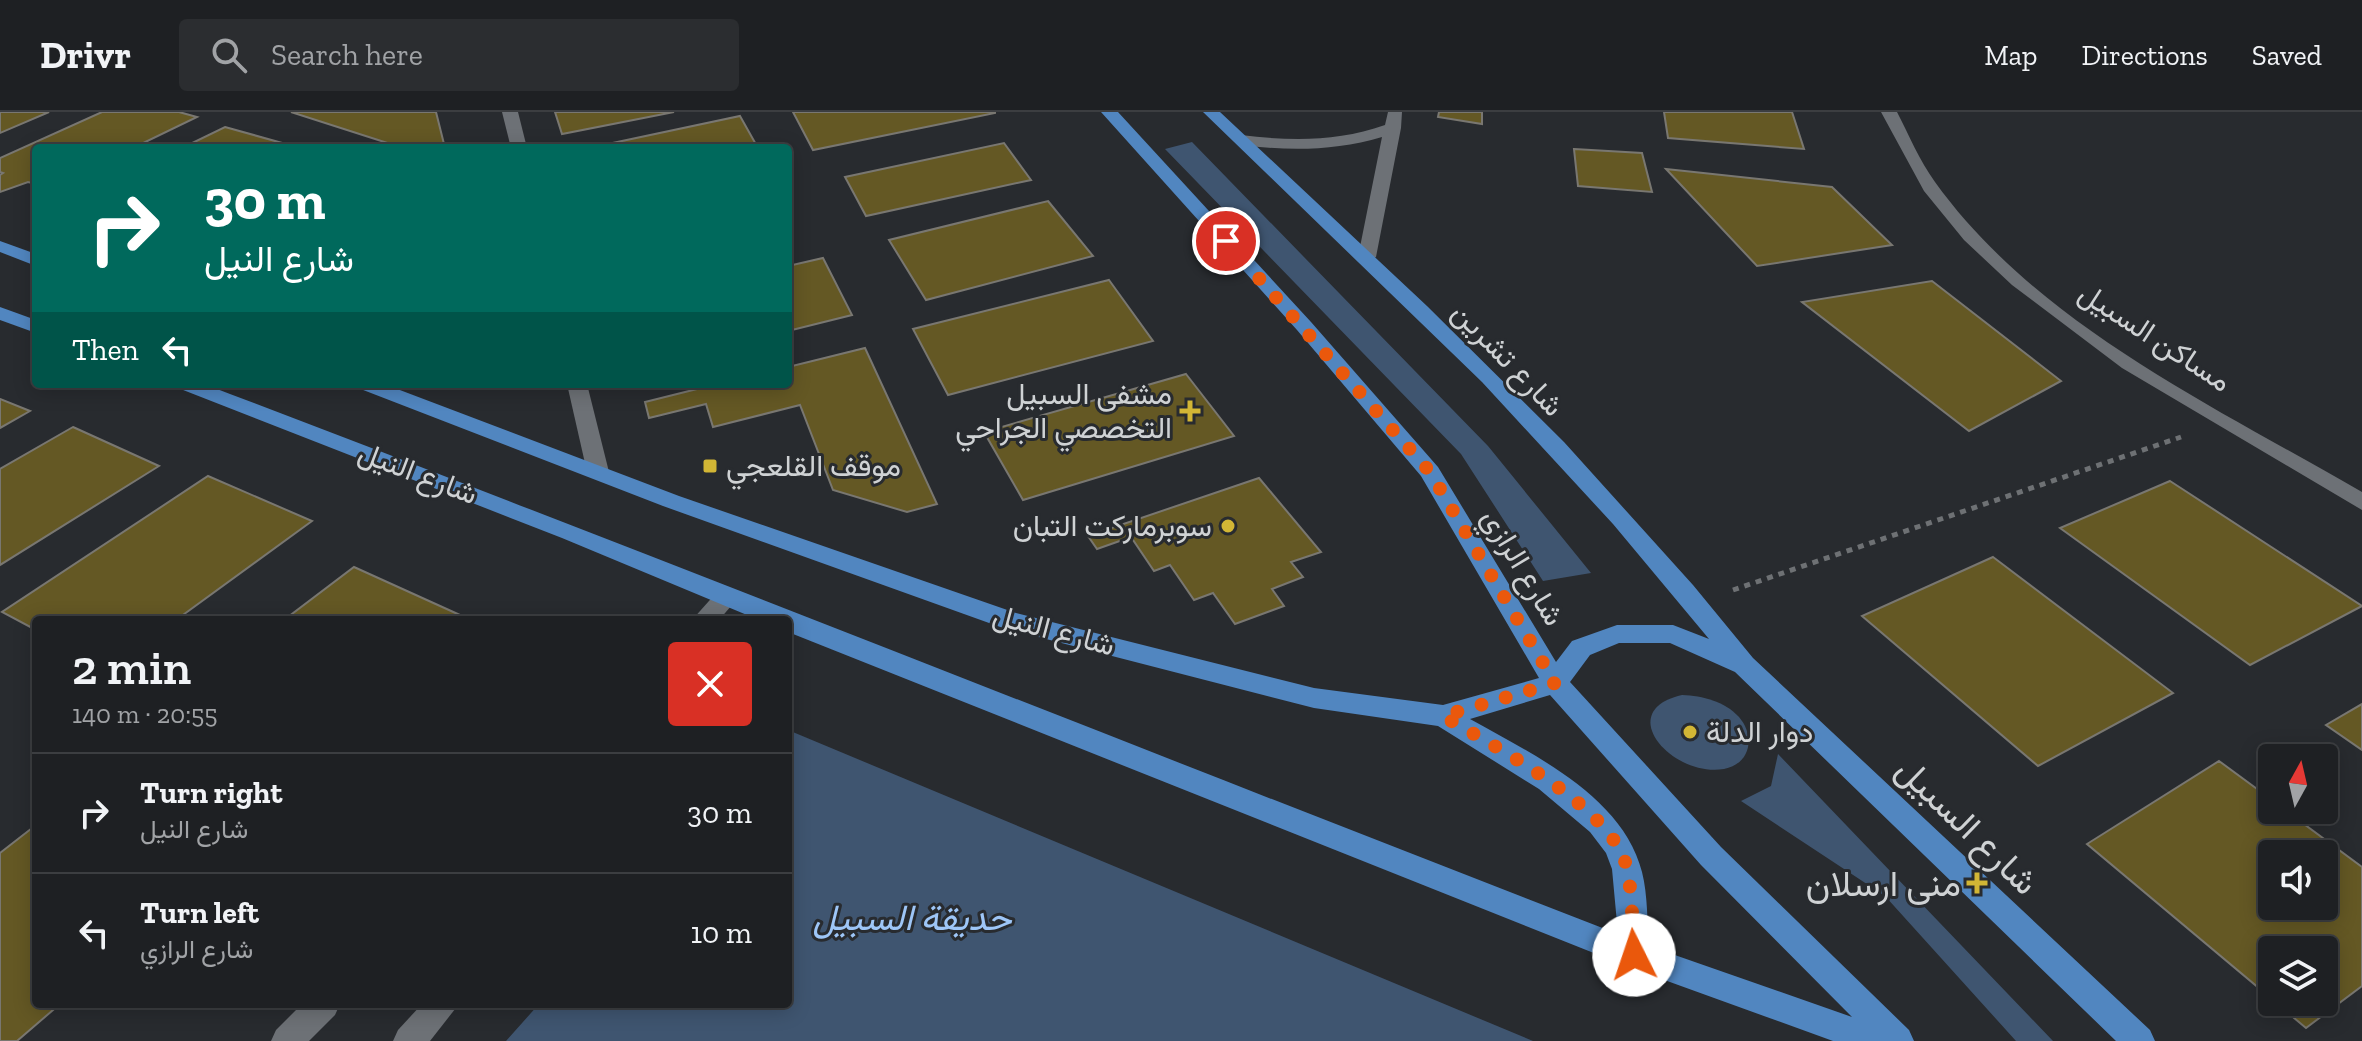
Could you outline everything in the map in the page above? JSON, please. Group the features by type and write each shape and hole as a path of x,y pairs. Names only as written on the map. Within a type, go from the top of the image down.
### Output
{"main road":[{"name":"شارع الرازي","path":"1109,112 1304,326 1430,472 1555,683 1711,856 1898,1041"},
{"name":"شارع تشرين","path":"1211,112 1367,257 1606,502 1696,602 1744,665"},
{"path":"0,246 32,258"},
{"path":"0,313 32,325"},
{"name":"شارع النيل","path":"195,388 570,532 771,616"},
{"name":"شارع النيل","path":"376,388 671,501 1012,621 1314,698 1443,716 1555,683"},
{"name":"شارع النيل","path":"792,625 1634,955 1876,1041"},
{"path":"1555,683 1581,648 1617,634 1673,634 1744,665"},
{"name":"شارع السبيل","path":"1744,665 2139,1041"},
{"path":"1443,716 1559,786 1606,831 1627,867 1634,955"}],"street":[{"path":"510,112 518,144"},
{"name":"مساكن السبيل","path":"1889,112 1930,187 1987,252 2091,338 2362,502"},
{"path":"1241,140 1293,146 1334,144 1369,137 1394,120"},
{"path":"1367,257 1394,120"},
{"path":"578,388 598,472"},
{"path":"708,616 726,598"},
{"path":"287,1041 320,1008"},
{"path":"409,1041 439,1008"}],"path":[{"path":"1696,602 2228,421"}],"green space":[{"path":"1192,142 1488,446 1591,573 1543,581 1461,454 1165,149"},
{"name":"دوار الدلة","path":"1682,695 1713,700 1739,717 1749,741 1740,762 1724,769 1705,769 1670,754 1658,741 1651,728 1652,715 1662,703"},
{"name":"حديقة السبيل","path":"792,732 1533,1041 506,1041 535,1008 792,1008"},
{"path":"1778,754 2053,1041 2016,1041 1885,896 1741,801 1771,786"}],"building":[{"path":"0,112 49,112 0,133"},
{"path":"102,112 179,112 197,117 141,144 32,144 32,183 0,192 0,175 3,173 0,172 0,158"},
{"path":"291,112 436,112 444,144 391,144"},
{"path":"555,112 674,112 562,134"},
{"path":"793,112 995,112 995,113 813,150"},
{"path":"1439,112 1482,112 1482,124 1438,117"},
{"path":"1664,112 1792,112 1804,149 1668,138"},
{"path":"740,116 756,144 608,144"},
{"path":"225,127 286,144 190,144"},
{"path":"1004,143 1031,180 866,216 845,177"},
{"path":"1574,149 1642,153 1652,192 1578,186"},
{"path":"1666,169 1832,187 1892,245 1757,266"},
{"path":"1048,201 1093,256 926,300 889,240"},
{"path":"823,258 852,315 792,330 792,265"},
{"path":"1109,280 1153,341 948,395 913,329"},
{"path":"1932,281 2061,381 1969,431 1802,302"},
{"path":"865,348 937,504 907,512 833,490 800,405 713,427 706,404 649,418 645,402 701,388 792,388 792,366"},
{"path":"1186,374 1234,436 1023,500 984,432"},
{"path":"0,399 30,411 0,428"},
{"path":"73,427 159,466 0,565 0,469"},
{"path":"208,476 312,521 181,616 32,616 32,628 2,612"},
{"path":"1259,478 1321,552 1291,562 1303,577 1272,589 1284,606 1235,624 1213,593 1194,600 1170,565 1154,571 1131,537 1097,549 1088,536"},
{"path":"2170,481 2362,606 2250,665 2060,528"},
{"path":"1993,557 2173,693 2038,766 1862,616"},
{"path":"354,567 462,616 289,616"},
{"path":"2362,704 2362,750 2326,725"},
{"path":"2219,761 2258,790 2258,824 2304,824 2326,840 2258,840 2258,920 2338,920 2338,849 2362,867 2362,986 2338,1004 2338,936 2258,936 2258,987 2087,844"},
{"path":"32,828 32,1008 55,1008 17,1041 0,1041 0,853"},
{"path":"2292,1016 2322,1016 2306,1028"}],"place":[{"name":"مشفى السبيل التخصصي الجراحي","path":"1190,411"},
{"name":"موقف القلعجي","path":"710,466"},
{"name":"سوبرماركت التبان","path":"1228,526"},
{"name":"دوار الدلة","path":"1690,732"},
{"name":"منى ارسلان","path":"1977,883"}],"route":[{"path":"1226,241 1430,472 1555,683 1443,716 1559,786 1606,831 1627,867 1634,955"}]}
